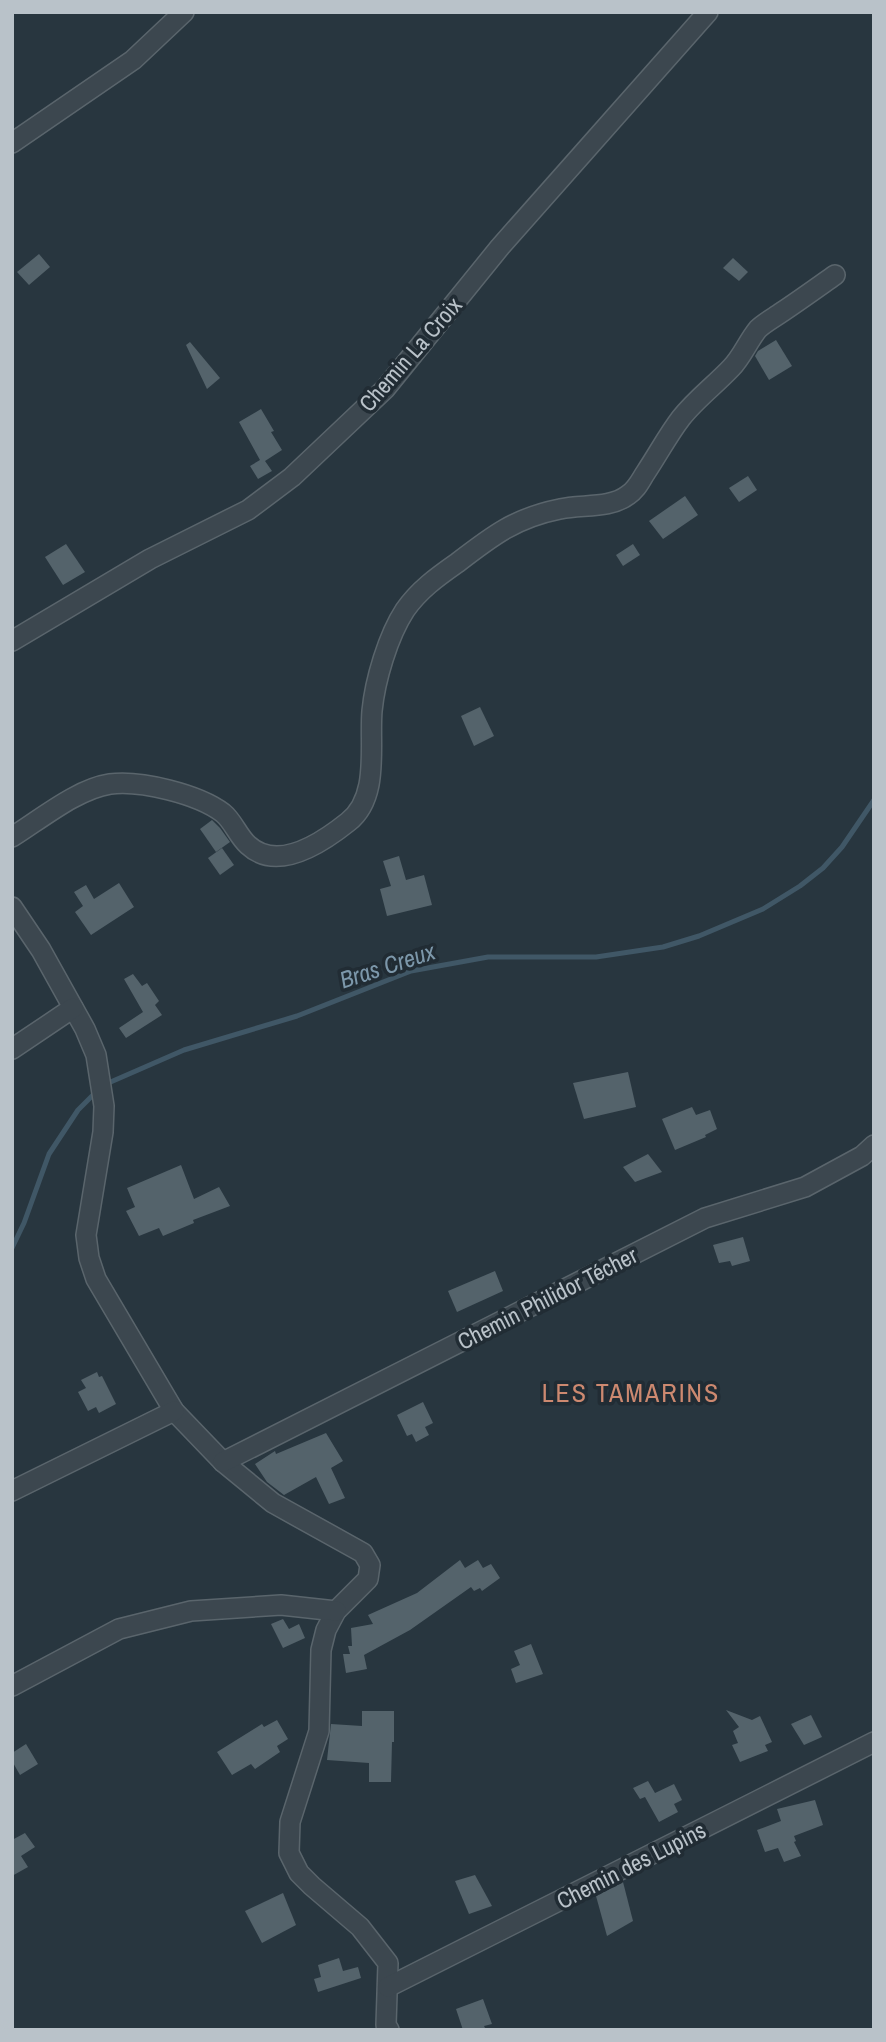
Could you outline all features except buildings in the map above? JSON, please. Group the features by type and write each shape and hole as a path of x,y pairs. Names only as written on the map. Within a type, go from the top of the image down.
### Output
{"street":[{"path":"12,143 133,61 184,12"},
{"name":"Chemin La Croix","path":"12,641 149,559 248,510 292,477 385,389 500,247 708,12"},
{"path":"12,837 83,793 107,785 125,783 178,792 205,801 225,814 248,845 261,853 275,856 303,852 350,821 359,810 368,786 373,709 383,664 404,612 421,589 498,531 530,516 563,508 611,503 626,497 637,488 675,426 734,366 759,328 835,275"},
{"path":"12,907 41,950 85,1029 96,1055 104,1106 101,1144 86,1235 89,1258 96,1279 174,1411 223,1462 273,1503 363,1553 370,1565 368,1579 336,1611 326,1630 321,1650 319,1731 290,1822 289,1853 299,1873 360,1927 388,1963 386,2025 389,2030"},
{"path":"12,1048 73,1008"},
{"name":"Chemin Philidor Técher","path":"223,1462 705,1218 805,1187 862,1156 874,1145"},
{"path":"12,1491 174,1411"},
{"path":"12,1686 119,1629 179,1614 281,1605 336,1611"},
{"name":"Chemin des Lupins","path":"388,1987 874,1742"}],"waterway":[{"name":"Bras Creux","path":"106,1084 184,1050 297,1016 411,971 488,957 596,957 663,947 699,936 763,909 800,886 823,868 842,847 874,800"},
{"name":"Bras Creux","path":"12,1248 49,1154 78,1110 96,1092"}],"district":[{"name":"LES TAMARINS","path":"631,1392"}]}
